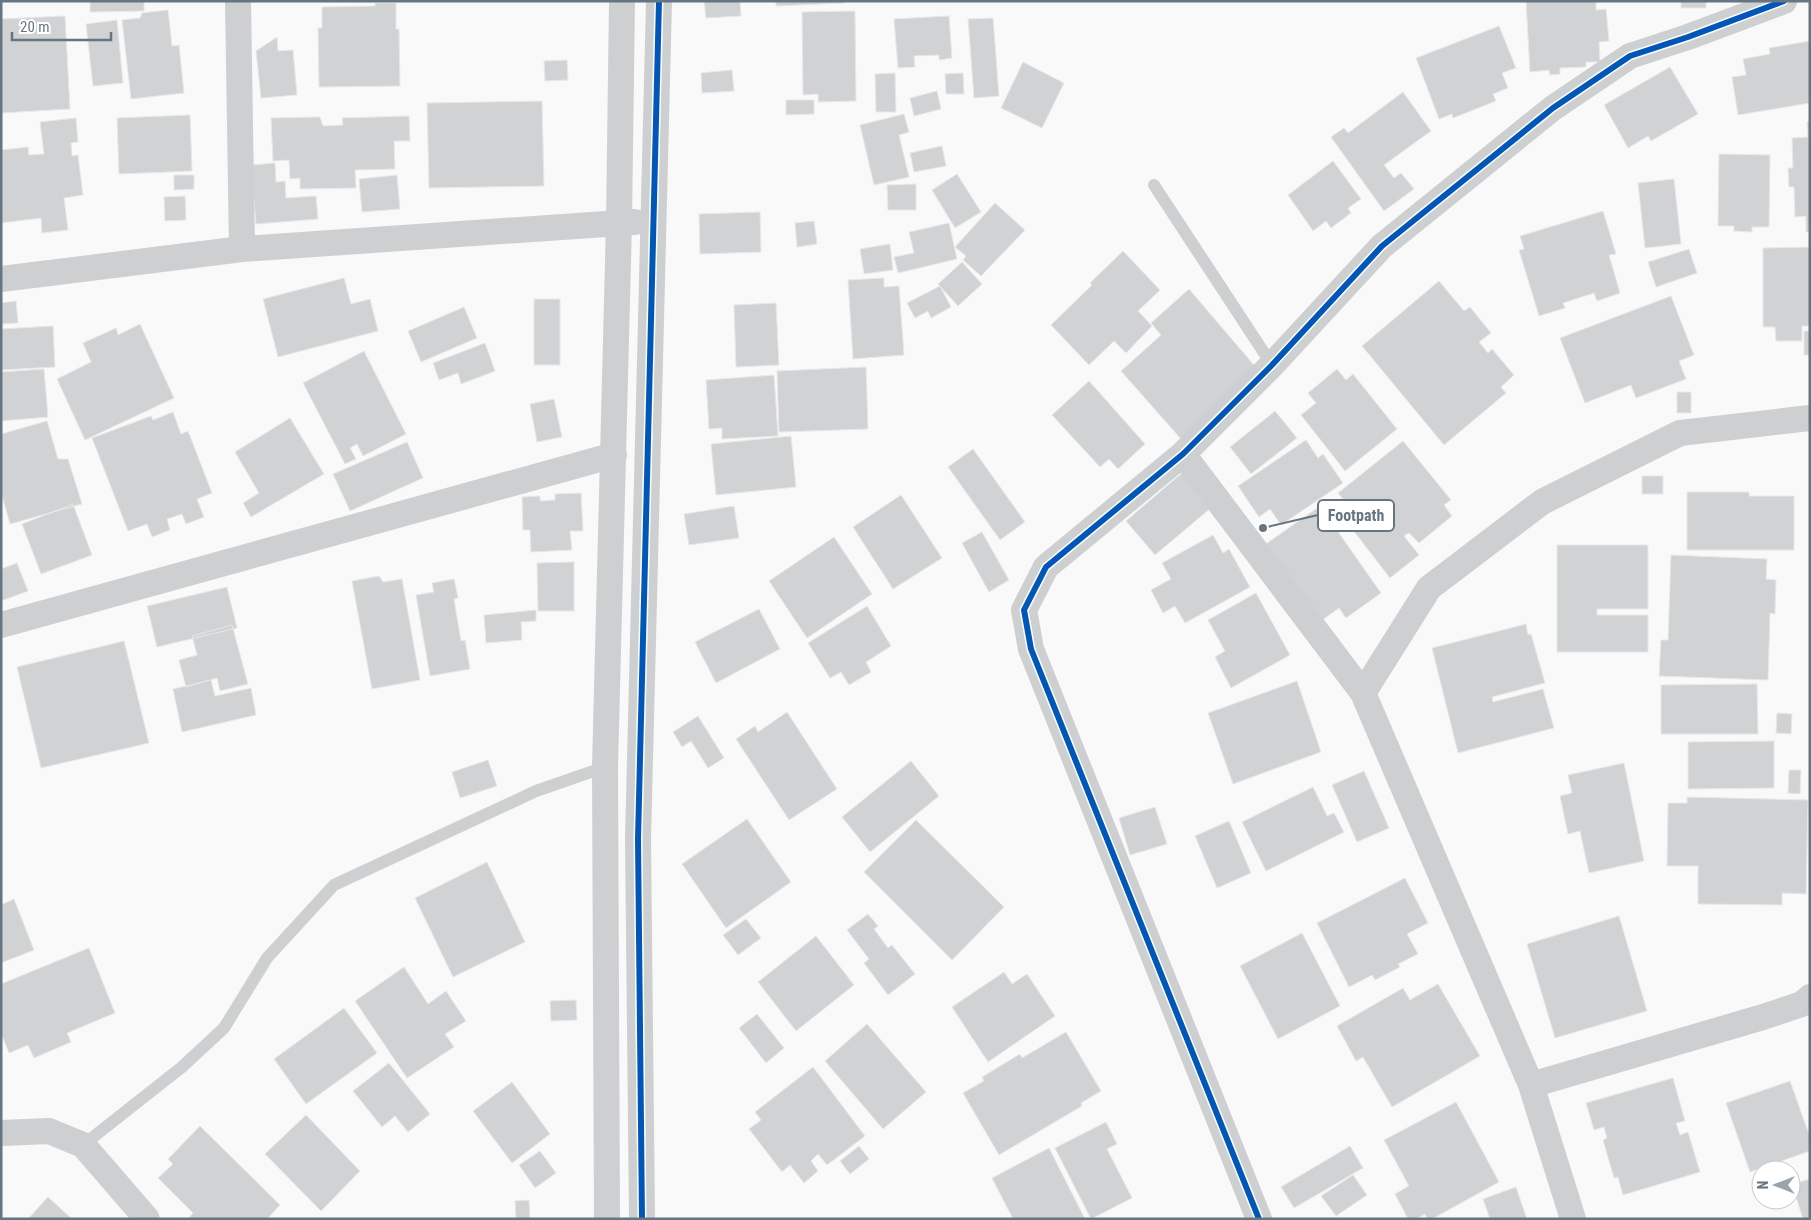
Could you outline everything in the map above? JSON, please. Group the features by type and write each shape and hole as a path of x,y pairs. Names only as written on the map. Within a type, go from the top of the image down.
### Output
{"street":[{"path":"238,1 242,249"},
{"path":"607,1219 605,767 614,455 622,1"},
{"path":"642,1219 638,839 659,1"},
{"path":"1259,1219 1031,649 1024,610 1046,567 1183,454 1272,365 1382,246 1553,108 1630,56 1688,37 1784,1"},
{"path":"1,279 242,249 654,222"},
{"path":"1363,694 1429,588 1542,502 1680,433 1810,418"},
{"path":"1183,454 1363,694 1532,1085 1572,1219"},
{"path":"1,624 614,455"},
{"path":"1532,1085 1763,1017 1802,1004 1810,997"},
{"path":"1,1132 49,1130 83,1145 146,1218"}],"lane":[{"path":"1154,185 1272,365"},
{"path":"83,1145 182,1067 224,1028 267,958 334,885 536,791 605,767"}],"building":[{"path":"90,1 144,1 144,11 90,12"},
{"path":"704,1 740,1 741,16 706,18"},
{"path":"776,1 844,1 844,3 776,6"},
{"path":"1526,1 1596,1 1596,10 1606,9 1609,41 1599,42 1600,62 1586,62 1586,67 1560,68 1560,74 1550,75 1549,70 1530,72"},
{"path":"1681,1 1706,1 1706,8 1681,8"},
{"path":"375,3 396,3 396,29 399,29 400,86 319,87 318,28 322,28 322,7 375,6"},
{"path":"168,10 172,46 179,45 184,93 131,99 122,20 140,18 142,13"},
{"path":"855,11 856,101 818,102 818,94 803,95 802,12"},
{"path":"65,16 70,109 1,113 1,19"},
{"path":"949,16 952,58 939,60 939,55 914,56 915,67 898,68 894,19"},
{"path":"993,18 999,96 974,98 968,19"},
{"path":"117,20 123,83 93,86 86,24"},
{"path":"1499,26 1516,68 1502,73 1508,88 1493,94 1496,101 1453,118 1452,114 1439,119 1416,58"},
{"path":"277,37 278,51 293,50 297,95 261,98 256,51"},
{"path":"1810,41 1810,103 1738,115 1732,77 1746,75 1743,59 1770,54 1769,48"},
{"path":"567,60 568,80 545,81 544,61"},
{"path":"1023,62 1064,83 1042,128 1001,108"},
{"path":"1670,67 1698,114 1651,141 1648,136 1628,148 1604,105"},
{"path":"732,70 734,91 702,93 701,73"},
{"path":"895,73 896,112 876,112 875,74"},
{"path":"963,73 964,94 946,94 945,74"},
{"path":"937,91 941,109 914,116 910,98"},
{"path":"1403,92 1431,131 1384,165 1394,178 1401,173 1414,189 1384,211 1331,137 1344,128 1348,133"},
{"path":"786,100 814,100 814,114 786,115"},
{"path":"542,101 544,186 429,188 427,103"},
{"path":"904,114 909,132 899,135 909,177 874,185 860,125"},
{"path":"190,115 192,171 119,174 117,118"},
{"path":"409,116 410,141 394,141 395,169 355,170 356,188 300,189 300,178 290,179 289,160 273,161 271,118 320,117 323,126 343,125 342,118"},
{"path":"76,118 78,142 71,143 72,156 78,155 83,195 64,198 68,230 42,233 41,218 1,223 1,150 28,147 29,155 44,154 40,122"},
{"path":"1810,121 1810,232 1806,232 1806,216 1795,217 1794,187 1789,187 1788,168 1793,168 1792,138 1808,137 1807,122"},
{"path":"942,146 946,166 914,172 910,153"},
{"path":"1719,154 1770,155 1769,227 1752,227 1752,232 1734,231 1734,226 1718,226"},
{"path":"1333,161 1361,199 1348,208 1351,213 1331,228 1326,221 1313,231 1288,195"},
{"path":"275,163 276,182 285,181 286,198 316,196 318,219 256,224 251,165"},
{"path":"957,174 981,212 955,228 932,190"},
{"path":"174,175 194,175 194,189 174,190"},
{"path":"397,175 400,209 362,212 359,179"},
{"path":"1674,179 1681,244 1645,248 1638,183"},
{"path":"916,184 916,210 888,210 887,185"},
{"path":"185,196 186,220 165,221 164,197"},
{"path":"995,203 1025,230 981,276 963,260 966,256 955,247"},
{"path":"1603,211 1616,254 1609,255 1620,293 1597,301 1594,293 1563,303 1565,308 1539,316 1519,250 1524,249 1520,236"},
{"path":"760,212 761,252 700,254 699,214"},
{"path":"814,221 817,244 797,247 795,223"},
{"path":"949,223 957,259 898,273 894,257 914,253 909,232"},
{"path":"890,244 893,270 864,274 860,249"},
{"path":"1810,247 1810,326 1802,326 1802,341 1776,341 1775,327 1763,327 1763,248"},
{"path":"1689,249 1697,273 1656,287 1648,262"},
{"path":"1123,251 1160,290 1138,311 1152,326 1126,353 1114,341 1089,365 1051,325"},
{"path":"962,262 982,284 958,306 938,284"},
{"path":"344,278 351,304 370,299 378,331 278,357 263,299"},
{"path":"884,278 884,287 899,286 904,355 853,359 848,280"},
{"path":"1439,281 1464,311 1470,307 1491,333 1479,342 1488,353 1492,349 1514,375 1501,387 1506,393 1444,445 1362,346"},
{"path":"940,286 951,307 931,318 928,311 915,318 907,303"},
{"path":"1189,289 1259,371 1181,439 1121,371 1161,335 1151,323"},
{"path":"1671,296 1694,355 1679,361 1686,379 1636,398 1631,385 1585,403 1560,338"},
{"path":"534,299 560,299 560,365 534,365"},
{"path":"16,301 18,323 1,324 1,303"},
{"path":"776,303 779,365 736,367 734,305"},
{"path":"464,307 477,338 421,362 408,331"},
{"path":"140,324 174,398 85,440 57,379 91,362 83,343 116,328 118,335"},
{"path":"53,326 55,367 1,370 1,329"},
{"path":"1804,331 1810,331 1810,355 1804,355"},
{"path":"485,343 495,371 461,384 458,373 439,380 433,363"},
{"path":"364,351 406,434 363,456 357,444 350,448 356,459 345,464 303,383"},
{"path":"866,367 868,429 779,432 777,371"},
{"path":"44,369 48,417 1,421 1,372"},
{"path":"1337,369 1346,380 1353,374 1397,429 1345,471 1301,415 1316,403 1308,393"},
{"path":"774,375 778,436 722,439 722,428 709,429 706,380"},
{"path":"1089,381 1145,444 1118,469 1109,459 1100,467 1052,415"},
{"path":"1677,392 1691,392 1691,413 1677,413"},
{"path":"554,399 562,437 537,442 530,404"},
{"path":"1275,411 1297,438 1251,474 1230,447"},
{"path":"173,412 181,434 188,431 212,493 197,499 204,517 186,524 182,514 167,519 170,530 152,537 147,524 128,531 92,438 151,416 153,420"},
{"path":"290,418 324,474 251,517 243,503 259,493 235,452"},
{"path":"47,421 58,459 68,459 82,504 10,524 1,492 1,434"},
{"path":"791,436 796,487 716,495 711,444"},
{"path":"1306,440 1318,458 1323,454 1343,483 1281,525 1270,509 1259,517 1238,486"},
{"path":"1403,441 1451,500 1444,505 1452,516 1419,543 1409,533 1404,536 1419,555 1390,578 1353,530 1362,523 1338,493"},
{"path":"407,442 423,478 350,511 333,474"},
{"path":"973,449 1025,522 1000,540 948,467"},
{"path":"1183,472 1212,507 1155,555 1126,521"},
{"path":"1642,476 1663,476 1663,494 1642,494"},
{"path":"1687,492 1749,492 1749,496 1794,496 1794,550 1687,550"},
{"path":"581,493 583,531 570,531 572,550 531,552 530,530 523,530 522,497 540,496 540,501 555,500 555,494"},
{"path":"901,495 942,558 893,589 853,527"},
{"path":"73,504 92,555 41,574 22,524"},
{"path":"734,506 739,538 689,545 684,514"},
{"path":"1320,506 1381,593 1346,618 1339,608 1318,623 1263,546"},
{"path":"982,532 1009,580 989,592 962,543"},
{"path":"1213,535 1223,553 1229,549 1250,587 1185,623 1175,606 1163,613 1151,590 1171,579 1162,563"},
{"path":"834,537 872,594 807,638 769,581"},
{"path":"1557,545 1648,545 1648,609 1597,609 1597,615 1648,615 1648,652 1557,652"},
{"path":"1671,555 1767,559 1766,579 1776,580 1775,614 1770,613 1768,680 1659,676 1661,640 1668,640"},
{"path":"574,562 574,611 538,611 537,563"},
{"path":"17,563 28,591 1,601 1,569"},
{"path":"379,576 383,582 402,579 420,680 372,689 352,581"},
{"path":"454,579 458,598 454,599 461,641 465,640 470,669 430,676 416,595 434,592 432,583"},
{"path":"227,587 237,628 157,647 147,606"},
{"path":"1256,593 1290,655 1231,688 1215,657 1225,651 1208,620"},
{"path":"867,606 891,646 866,662 871,672 849,685 841,672 830,678 808,643"},
{"path":"759,609 780,649 716,683 695,642"},
{"path":"536,610 536,621 521,622 522,640 486,643 484,615"},
{"path":"1526,624 1528,635 1531,634 1545,683 1492,697 1493,702 1543,689 1554,728 1458,753 1432,648"},
{"path":"232,625 248,684 220,691 217,678 186,687 179,660 197,655 192,636"},
{"path":"124,641 149,743 41,768 17,667"},
{"path":"211,680 215,696 251,688 256,715 182,732 173,689"},
{"path":"1297,681 1321,752 1233,784 1208,713"},
{"path":"1757,684 1758,734 1661,734 1661,685"},
{"path":"787,712 837,789 789,820 736,739 755,726 758,732"},
{"path":"1777,713 1792,714 1791,734 1776,733"},
{"path":"698,716 724,758 708,768 691,741 682,747 673,732"},
{"path":"1774,741 1774,788 1688,789 1688,742"},
{"path":"488,760 497,786 460,798 452,772"},
{"path":"911,761 939,796 870,852 842,817"},
{"path":"1624,763 1644,861 1589,873 1580,831 1568,834 1560,796 1572,793 1568,775"},
{"path":"1789,770 1801,770 1800,794 1788,793"},
{"path":"1364,771 1389,828 1357,842 1332,785"},
{"path":"1313,787 1327,816 1334,813 1344,832 1266,871 1242,822"},
{"path":"1687,797 1808,800 1806,894 1782,893 1782,905 1698,904 1698,866 1667,866 1668,803 1687,803"},
{"path":"1155,807 1167,844 1130,855 1119,818"},
{"path":"747,819 791,882 726,928 682,864"},
{"path":"916,820 1004,907 952,960 864,872"},
{"path":"1229,821 1251,873 1217,888 1195,836"},
{"path":"487,862 525,942 453,977 415,898"},
{"path":"1405,878 1428,923 1407,934 1418,954 1398,964 1400,967 1375,980 1372,975 1349,987 1317,923"},
{"path":"14,899 34,950 1,963 1,905"},
{"path":"868,914 878,926 874,929 888,948 892,945 915,974 888,995 864,963 869,959 847,930"},
{"path":"1619,916 1647,1011 1555,1038 1527,944"},
{"path":"746,919 761,938 738,955 723,935"},
{"path":"1302,933 1340,1006 1278,1039 1240,966"},
{"path":"816,936 854,985 796,1031 758,982"},
{"path":"89,948 115,1013 67,1033 71,1042 34,1058 28,1045 9,1053 1,1033 1,984"},
{"path":"404,967 428,1004 446,991 466,1021 445,1034 454,1047 407,1078 355,1001"},
{"path":"1004,972 1012,984 1027,974 1055,1016 988,1062 952,1007"},
{"path":"1438,984 1480,1056 1392,1107 1363,1057 1356,1061 1337,1026 1403,988 1410,1000"},
{"path":"576,1000 577,1020 551,1021 550,1001"},
{"path":"344,1008 377,1053 306,1104 274,1059"},
{"path":"757,1014 784,1048 766,1063 739,1028"},
{"path":"867,1024 926,1092 883,1129 825,1061"},
{"path":"1066,1032 1101,1091 1081,1103 1082,1106 999,1155 963,1093 984,1081 982,1077 1020,1054 1022,1058"},
{"path":"389,1063 430,1114 408,1132 395,1116 382,1127 353,1091"},
{"path":"813,1067 865,1136 827,1165 818,1154 811,1161 818,1171 804,1183 790,1165 782,1172 749,1129 761,1120 755,1112"},
{"path":"1673,1078 1685,1121 1676,1123 1680,1135 1688,1132 1700,1172 1623,1195 1618,1177 1614,1178 1603,1140 1607,1138 1604,1127 1594,1130 1586,1103"},
{"path":"1790,1081 1810,1137 1810,1151 1784,1160 1751,1160 1750,1172 1726,1103"},
{"path":"512,1082 550,1134 512,1163 473,1111"},
{"path":"1456,1102 1499,1182 1432,1219 1427,1219 1425,1214 1416,1219 1408,1219 1395,1194 1409,1186 1384,1140"},
{"path":"306,1115 360,1171 321,1211 265,1154"},
{"path":"1106,1122 1117,1144 1107,1149 1132,1198 1091,1219 1055,1148"},
{"path":"200,1126 280,1205 267,1219 188,1219 193,1213 158,1178 173,1164 168,1159"},
{"path":"859,1146 869,1159 850,1174 840,1161"},
{"path":"1350,1146 1363,1168 1294,1208 1281,1187"},
{"path":"1049,1148 1085,1219 1013,1219 992,1178"},
{"path":"540,1151 556,1173 535,1188 519,1165"},
{"path":"1353,1175 1367,1195 1336,1216 1321,1196"},
{"path":"1810,1179 1810,1219 1803,1219 1800,1210 1801,1182"},
{"path":"1516,1187 1527,1219 1490,1219 1483,1199"},
{"path":"48,1197 72,1219 28,1219"},
{"path":"529,1200 530,1219 516,1219 515,1201"}],"cycle path":[{"path":"642,1219 638,839 659,1"},
{"path":"1259,1219 1031,649 1024,610 1046,567 1183,454 1272,365 1382,246 1553,108 1630,56 1688,37 1784,1"}],"place":[{"name":"Footpath","path":"1263,528"}]}
